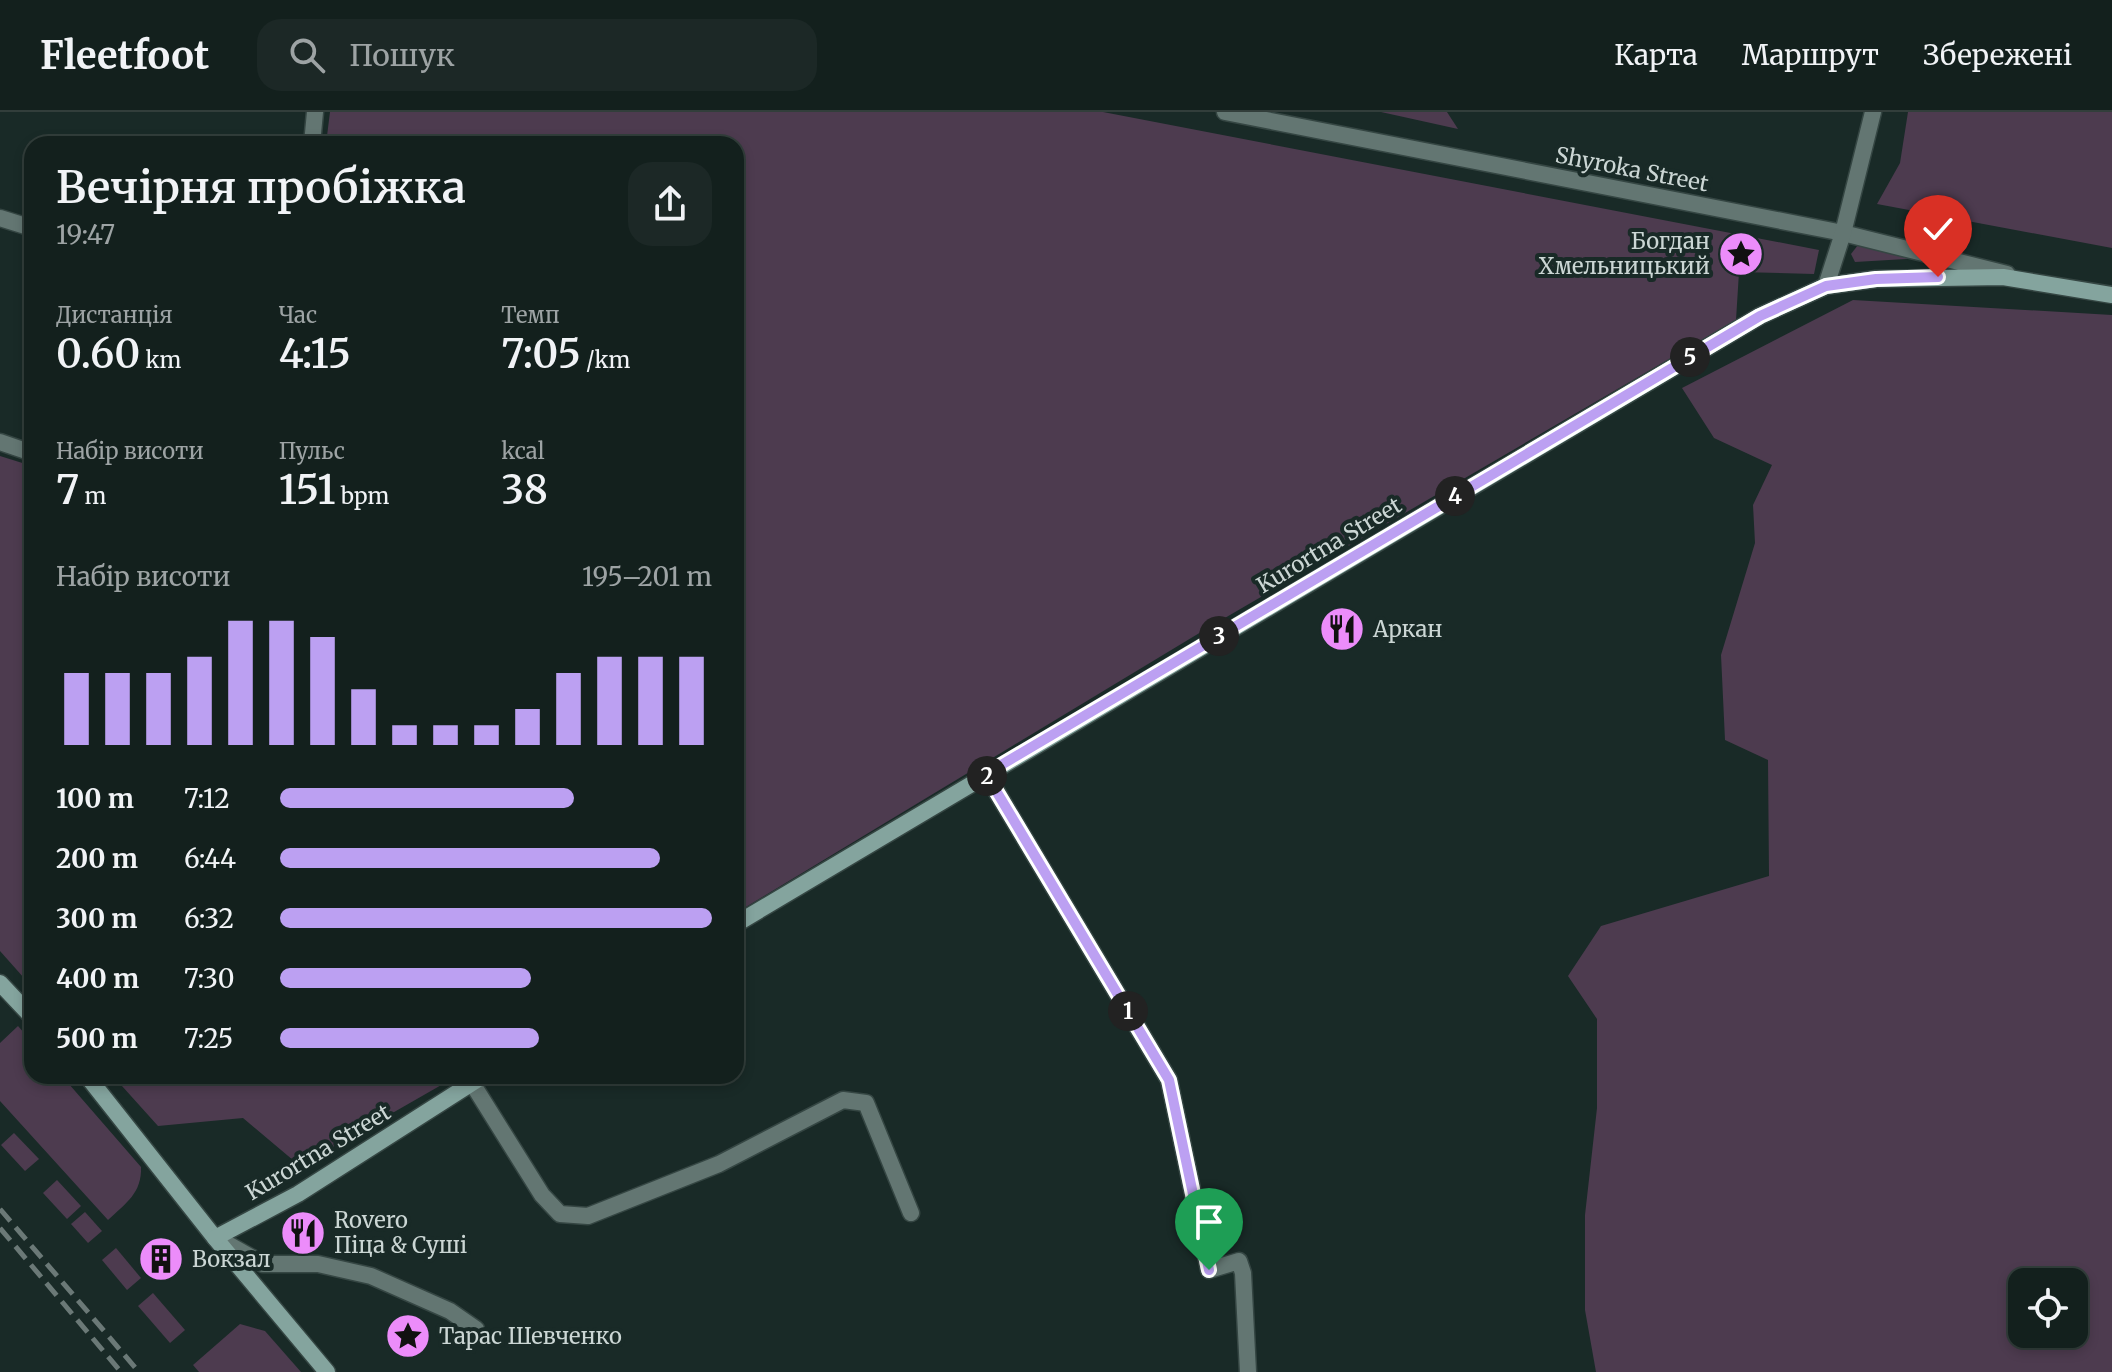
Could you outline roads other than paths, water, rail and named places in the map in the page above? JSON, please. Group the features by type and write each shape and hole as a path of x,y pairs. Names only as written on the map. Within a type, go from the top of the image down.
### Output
{"main road":[{"name":"Kurortna Street","path":"744,919 1760,316 1826,286 1876,279 1987,277 2029,280 2112,295"},
{"path":"0,983 24,1008"},
{"path":"93,1084 215,1238 327,1372"},
{"name":"Kurortna Street","path":"215,1238 298,1194 470,1084"}],"street":[{"path":"313,136 315,112"},
{"name":"Shyroka Street","path":"1225,112 1843,233 2029,280"},
{"path":"1826,286 1843,233 1873,112"},
{"path":"0,218 24,226"},
{"path":"0,442 24,450"},
{"path":"986,774 1169,1080 1209,1270 1239,1261 1243,1273 1248,1372"},
{"path":"481,1084 542,1195 560,1214 588,1216 719,1164 843,1100 866,1103 911,1213"},
{"path":"215,1238 263,1264 318,1264 371,1276 450,1311 476,1329"}],"railway":[{"path":"0,1209 139,1372"},
{"path":"0,1228 121,1372"}],"place":[{"name":"Богдан Хмельницький","path":"1741,254"},
{"name":"Аркан","path":"1342,629"},
{"name":"Rovero Піца & Суші","path":"303,1233"},
{"name":"Вокзал","path":"161,1259"},
{"name":"Тарас Шевченко","path":"408,1336"}]}
